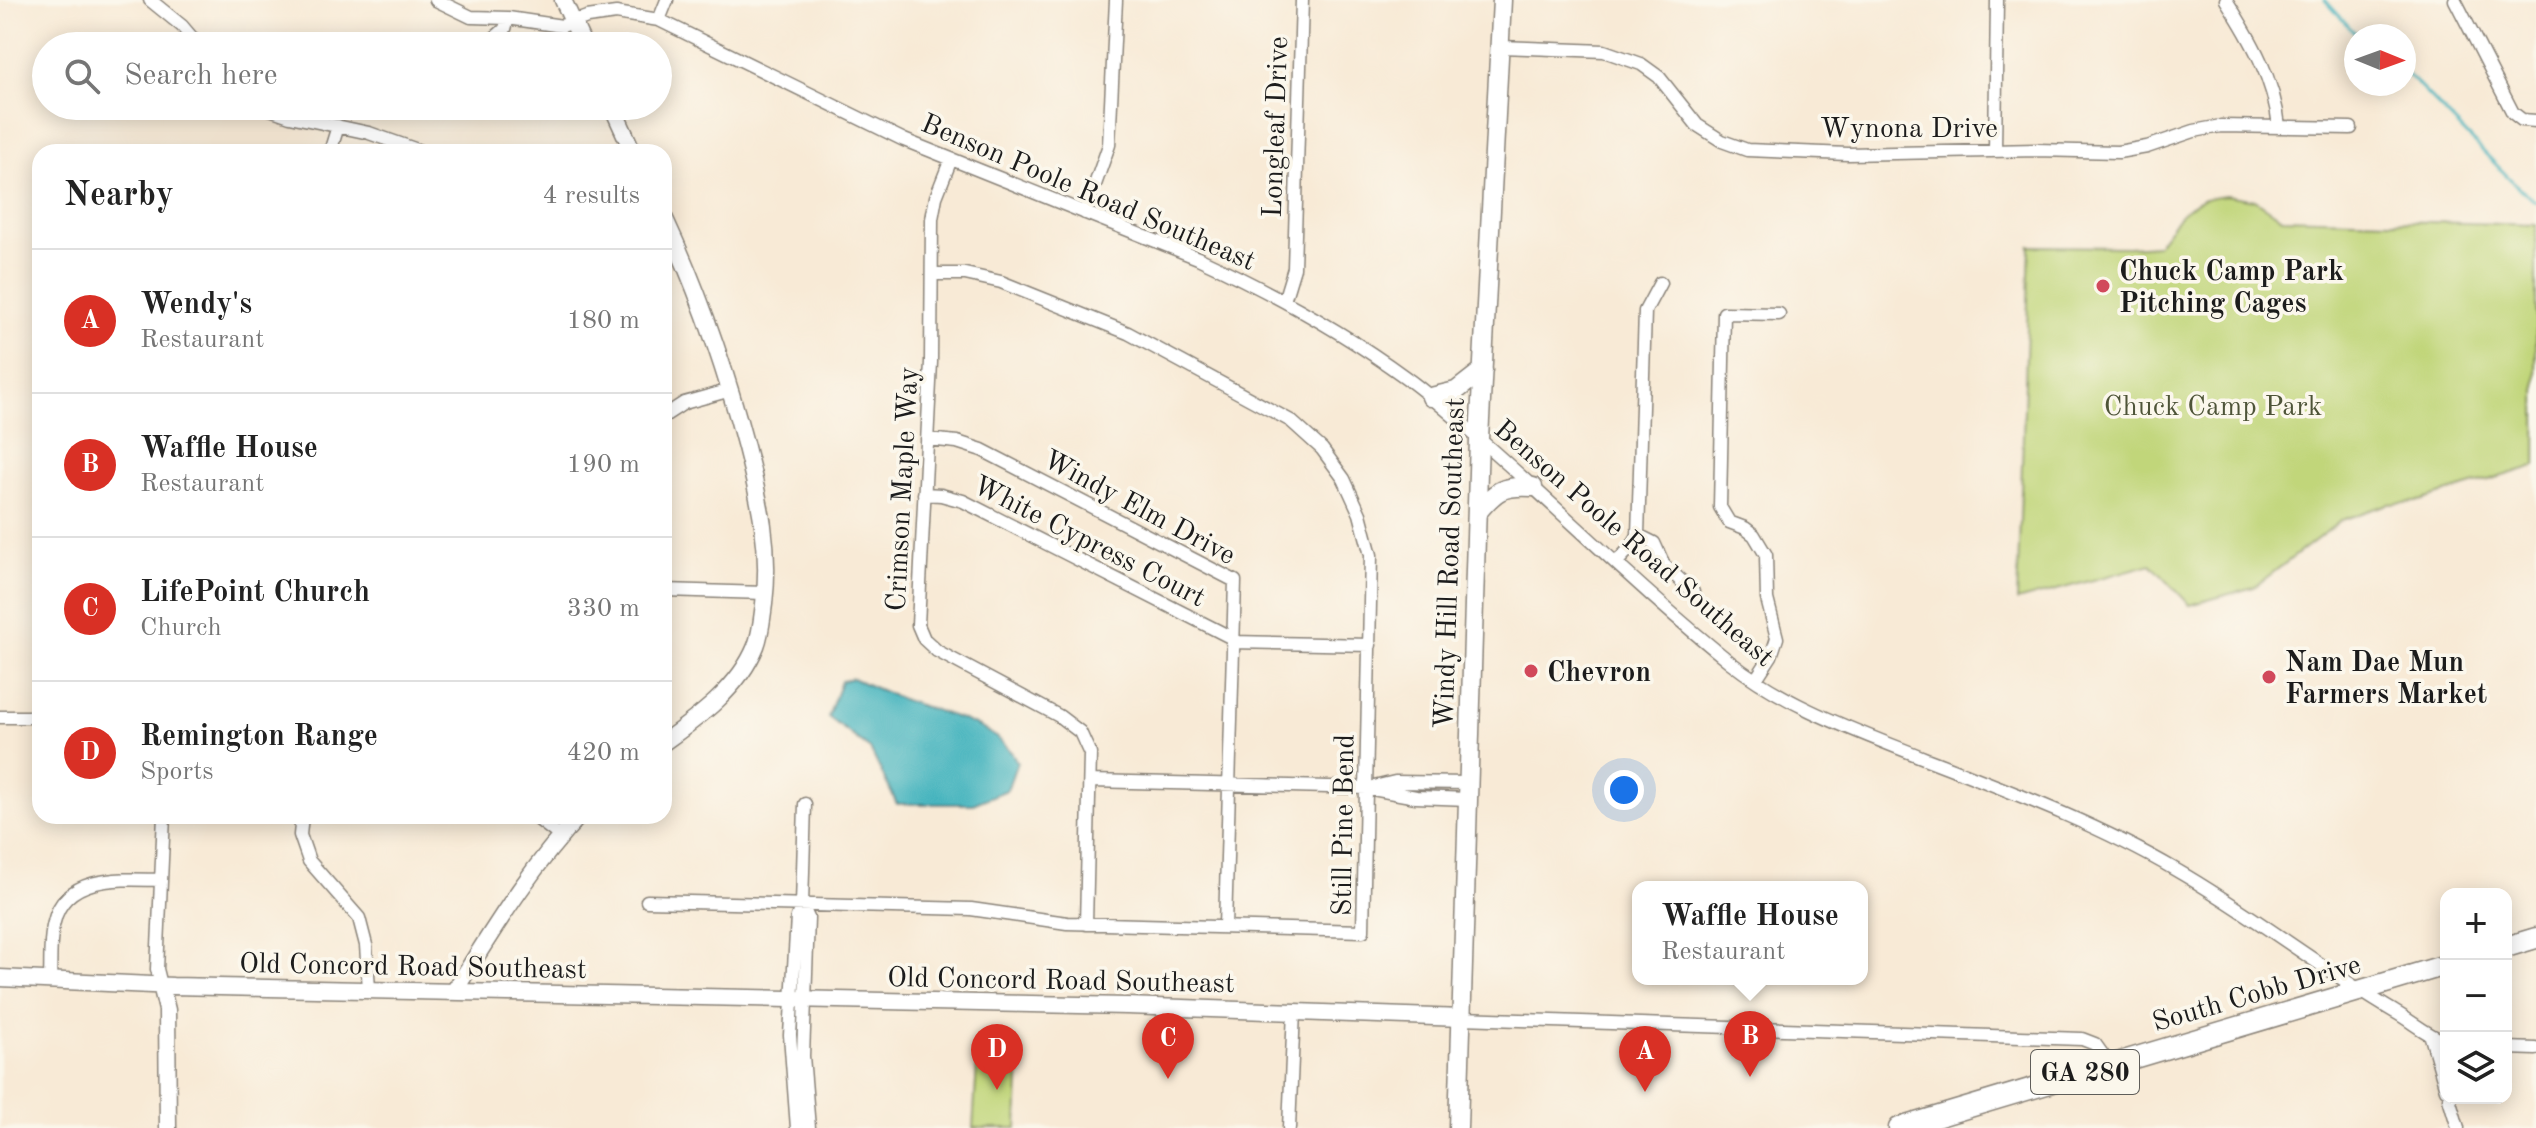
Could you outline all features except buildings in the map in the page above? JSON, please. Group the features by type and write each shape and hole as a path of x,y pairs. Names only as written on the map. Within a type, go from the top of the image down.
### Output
{"main road":[{"name":"Windy Hill Road Southeast","path":"1458,1128 1479,439 1502,0"},
{"path":"1431,397 1456,391 1483,370"},
{"path":"1477,513 1501,489 1533,487"},
{"path":"2512,945 2536,938"},
{"name":"South Cobb Drive","path":"1899,1128 2440,967"}],"street":[{"path":"150,0 187,32"},
{"path":"164,11 173,0"},
{"name":"Benson Poole Road Southeast","path":"436,0 471,17 508,18 562,26 587,17 616,13 659,20 904,140 1198,258 1284,301 1369,353 1431,397 1732,663 1756,679 1822,717 2009,791 2117,839 2175,869 2359,991"},
{"path":"563,0 577,32"},
{"path":"659,20 667,0"},
{"path":"1085,213 1109,145 1116,0"},
{"name":"Longleaf Drive","path":"1284,301 1294,268 1302,0"},
{"path":"1995,151 1997,0"},
{"path":"2226,0 2263,65 2277,106 2279,126"},
{"path":"2455,0 2513,113 2522,120 2536,121"},
{"path":"501,32 508,18"},
{"name":"Wynona Drive","path":"1500,47 1604,51 1641,64 1659,77 1697,125 1722,141 1747,150 1848,154 2118,152 2221,126 2351,128"},
{"path":"309,120 369,133 400,144"},
{"path":"618,120 629,144"},
{"path":"332,144 338,126"},
{"name":"Crimson Maple Way","path":"951,159 934,209 927,439 917,615 920,632 930,646 1059,716 1074,727 1088,746 1091,781 1086,924"},
{"path":"672,236 711,326 731,390 766,535 765,593 757,644 749,660 717,700 672,736"},
{"name":"Still Pine Bend","path":"647,901 971,909 1086,924 1363,931 1371,555 1353,496 1334,465 1300,428 1264,405 1128,333 1001,282 965,274 932,274"},
{"path":"1617,562 1638,535 1645,311 1660,283"},
{"path":"1756,679 1771,656 1777,633 1767,599 1764,550 1749,530 1733,525 1720,511 1724,313 1779,314"},
{"path":"672,411 684,403 731,390"},
{"name":"Windy Elm Drive","path":"927,439 957,442 982,450 1235,581 1225,927"},
{"name":"White Cypress Court","path":"924,494 963,501 1232,640"},
{"path":"1638,535 1654,543 1664,565 1693,592"},
{"path":"672,590 765,593"},
{"path":"1232,640 1370,645"},
{"path":"0,717 32,717"},
{"path":"1091,781 1367,788 1395,782 1468,791"},
{"path":"797,1128 790,1058 799,1000 802,949 797,917 802,905 805,804"},
{"path":"164,824 157,969 167,1010 168,1128"},
{"path":"301,824 300,835 309,861 359,918 366,945 369,989"},
{"path":"544,824 560,836"},
{"path":"455,990 495,926 571,824"},
{"path":"50,979 54,920 68,894 80,888 121,879 161,880"},
{"name":"Old Concord Road Southeast","path":"0,978 161,985 1294,1011 2082,1039 2095,1044 2110,1065"},
{"path":"2359,991 2440,1040"},
{"path":"799,1000 809,1128"},
{"path":"1289,1128 1294,1011"},
{"path":"2431,1037 2440,1068"},
{"path":"2512,1048 2536,1049"},
{"path":"2451,1104 2458,1128"}],"green space":[{"name":"Chuck Camp Park","path":"2226,195 2255,200 2282,218 2536,225 2536,466 2416,502 2388,504 2342,520 2254,587 2190,605 2151,564 2017,601 2030,246 2157,245 2185,210 2201,200"},
{"path":"978,1050 1020,1052 1017,1128 973,1128"}],"water":[{"path":"852,678 967,722 997,738 1017,762 1007,790 973,804 897,804 870,749 828,717 841,681"}],"waterway":[{"path":"2325,0 2347,24"},
{"path":"2416,83 2536,202"}],"place":[{"name":"Chuck Camp Park Pitching Cages","path":"2103,286"},
{"name":"Chevron","path":"1531,671"},
{"name":"Nam Dae Mun Farmers Market","path":"2269,677"},
{"name":"Waffle House","path":"1750,1077"},
{"name":"LifePoint Church","path":"1168,1079"},
{"name":"Remington Range","path":"997,1090"},
{"name":"Wendy's","path":"1645,1092"}]}
